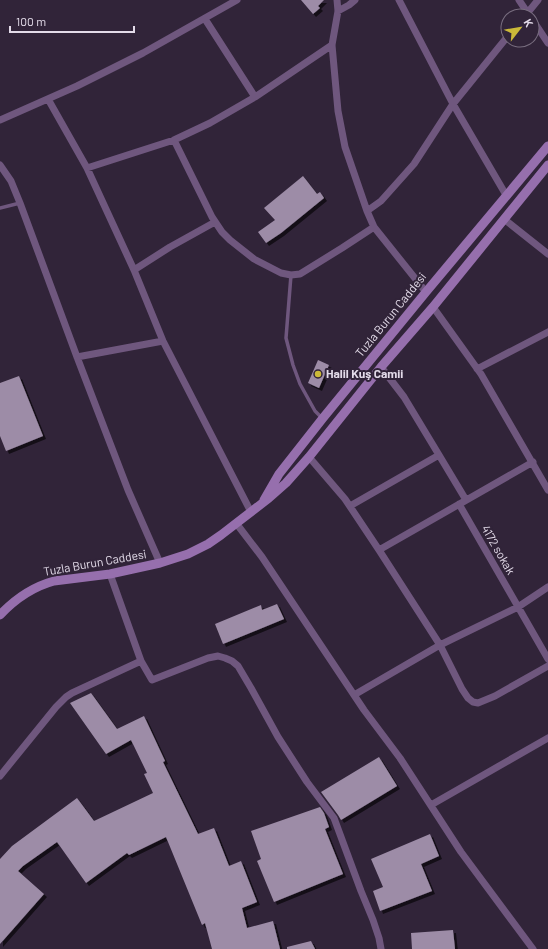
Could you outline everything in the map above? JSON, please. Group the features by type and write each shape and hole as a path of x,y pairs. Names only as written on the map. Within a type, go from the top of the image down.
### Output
{"main road":[{"name":"Tuzla Burun Caddesi","path":"260,506 280,474 323,418 548,146"},
{"name":"Tuzla Burun Caddesi","path":"0,615 21,596 45,583 110,574 160,563 195,551 217,538 260,506 286,483 309,457 381,367 548,165"}],"street":[{"path":"0,120 77,86 143,53 237,0"},
{"path":"337,0 338,11 332,45 338,111 345,147 374,227 426,292"},
{"path":"338,11 355,0"},
{"path":"399,0 453,104 506,195"},
{"path":"205,19 255,97"},
{"path":"540,31 548,43"},
{"path":"87,168 174,140 210,123 255,97 332,45"},
{"path":"367,211 381,202 414,164 453,104 500,46"},
{"path":"48,99 87,168 134,270 163,341 251,512"},
{"path":"174,140 215,222 230,240 254,259 281,273 291,275 300,274 374,227"},
{"path":"0,165 11,182 20,203 128,490 160,563"},
{"path":"504,219 548,254"},
{"path":"134,270 170,247 215,222"},
{"path":"432,307 477,369 533,462 548,490"},
{"path":"477,369 548,332"},
{"path":"77,357 163,341"},
{"path":"381,367 404,397 466,500"},
{"path":"350,506 438,455"},
{"path":"309,457 350,506 440,645 465,694 473,702 478,703 495,696 548,666"},
{"path":"379,550 533,462"},
{"name":"4172 sokak","path":"459,504 548,659"},
{"path":"236,523 262,557 367,714 400,758 472,867 533,949"},
{"path":"110,574 140,661 152,680 208,658 218,656 232,661 238,666 278,738 307,782 334,818 373,920 382,949"},
{"path":"354,695 440,645 518,607 548,587"},
{"path":"0,776 56,707 66,697 140,661"},
{"path":"431,805 548,738"}],"lane":[{"path":"0,208 20,203"},
{"path":"291,275 286,338 293,366 300,384 315,411 323,418"}],"building":[{"path":"301,0 324,0 318,6 320,8 313,14"},
{"path":"303,176 317,194 320,192 324,198 281,233 266,243 258,232 275,220 264,208"},
{"name":"Halil Kuş Camii","path":"318,360 329,365 319,388 308,383"},
{"path":"19,376 43,436 6,451 0,436 0,383"},
{"path":"277,604 284,619 223,644 215,624 261,605 262,610"},
{"path":"91,693 117,729 144,716 165,761 163,762 198,834 214,828 229,866 241,861 257,902 242,908 247,928 273,921 280,949 212,949 205,923 202,925 166,837 129,855 127,853 86,883 57,842 18,871 44,894 0,944 0,859 12,846 77,798 94,821 153,793 144,774 147,773 131,740 106,754 70,703"},
{"path":"379,757 397,786 341,820 321,792"},
{"path":"320,807 329,827 325,829 343,874 274,902 257,861 261,859 251,831"},
{"path":"430,834 439,856 421,864 432,891 380,911 373,891 383,887 371,859"},
{"path":"453,930 455,949 412,949 411,933"},
{"path":"311,941 315,949 287,949 287,947"}],"place":[{"name":"Halil Kuş Camii","path":"318,374"}]}
